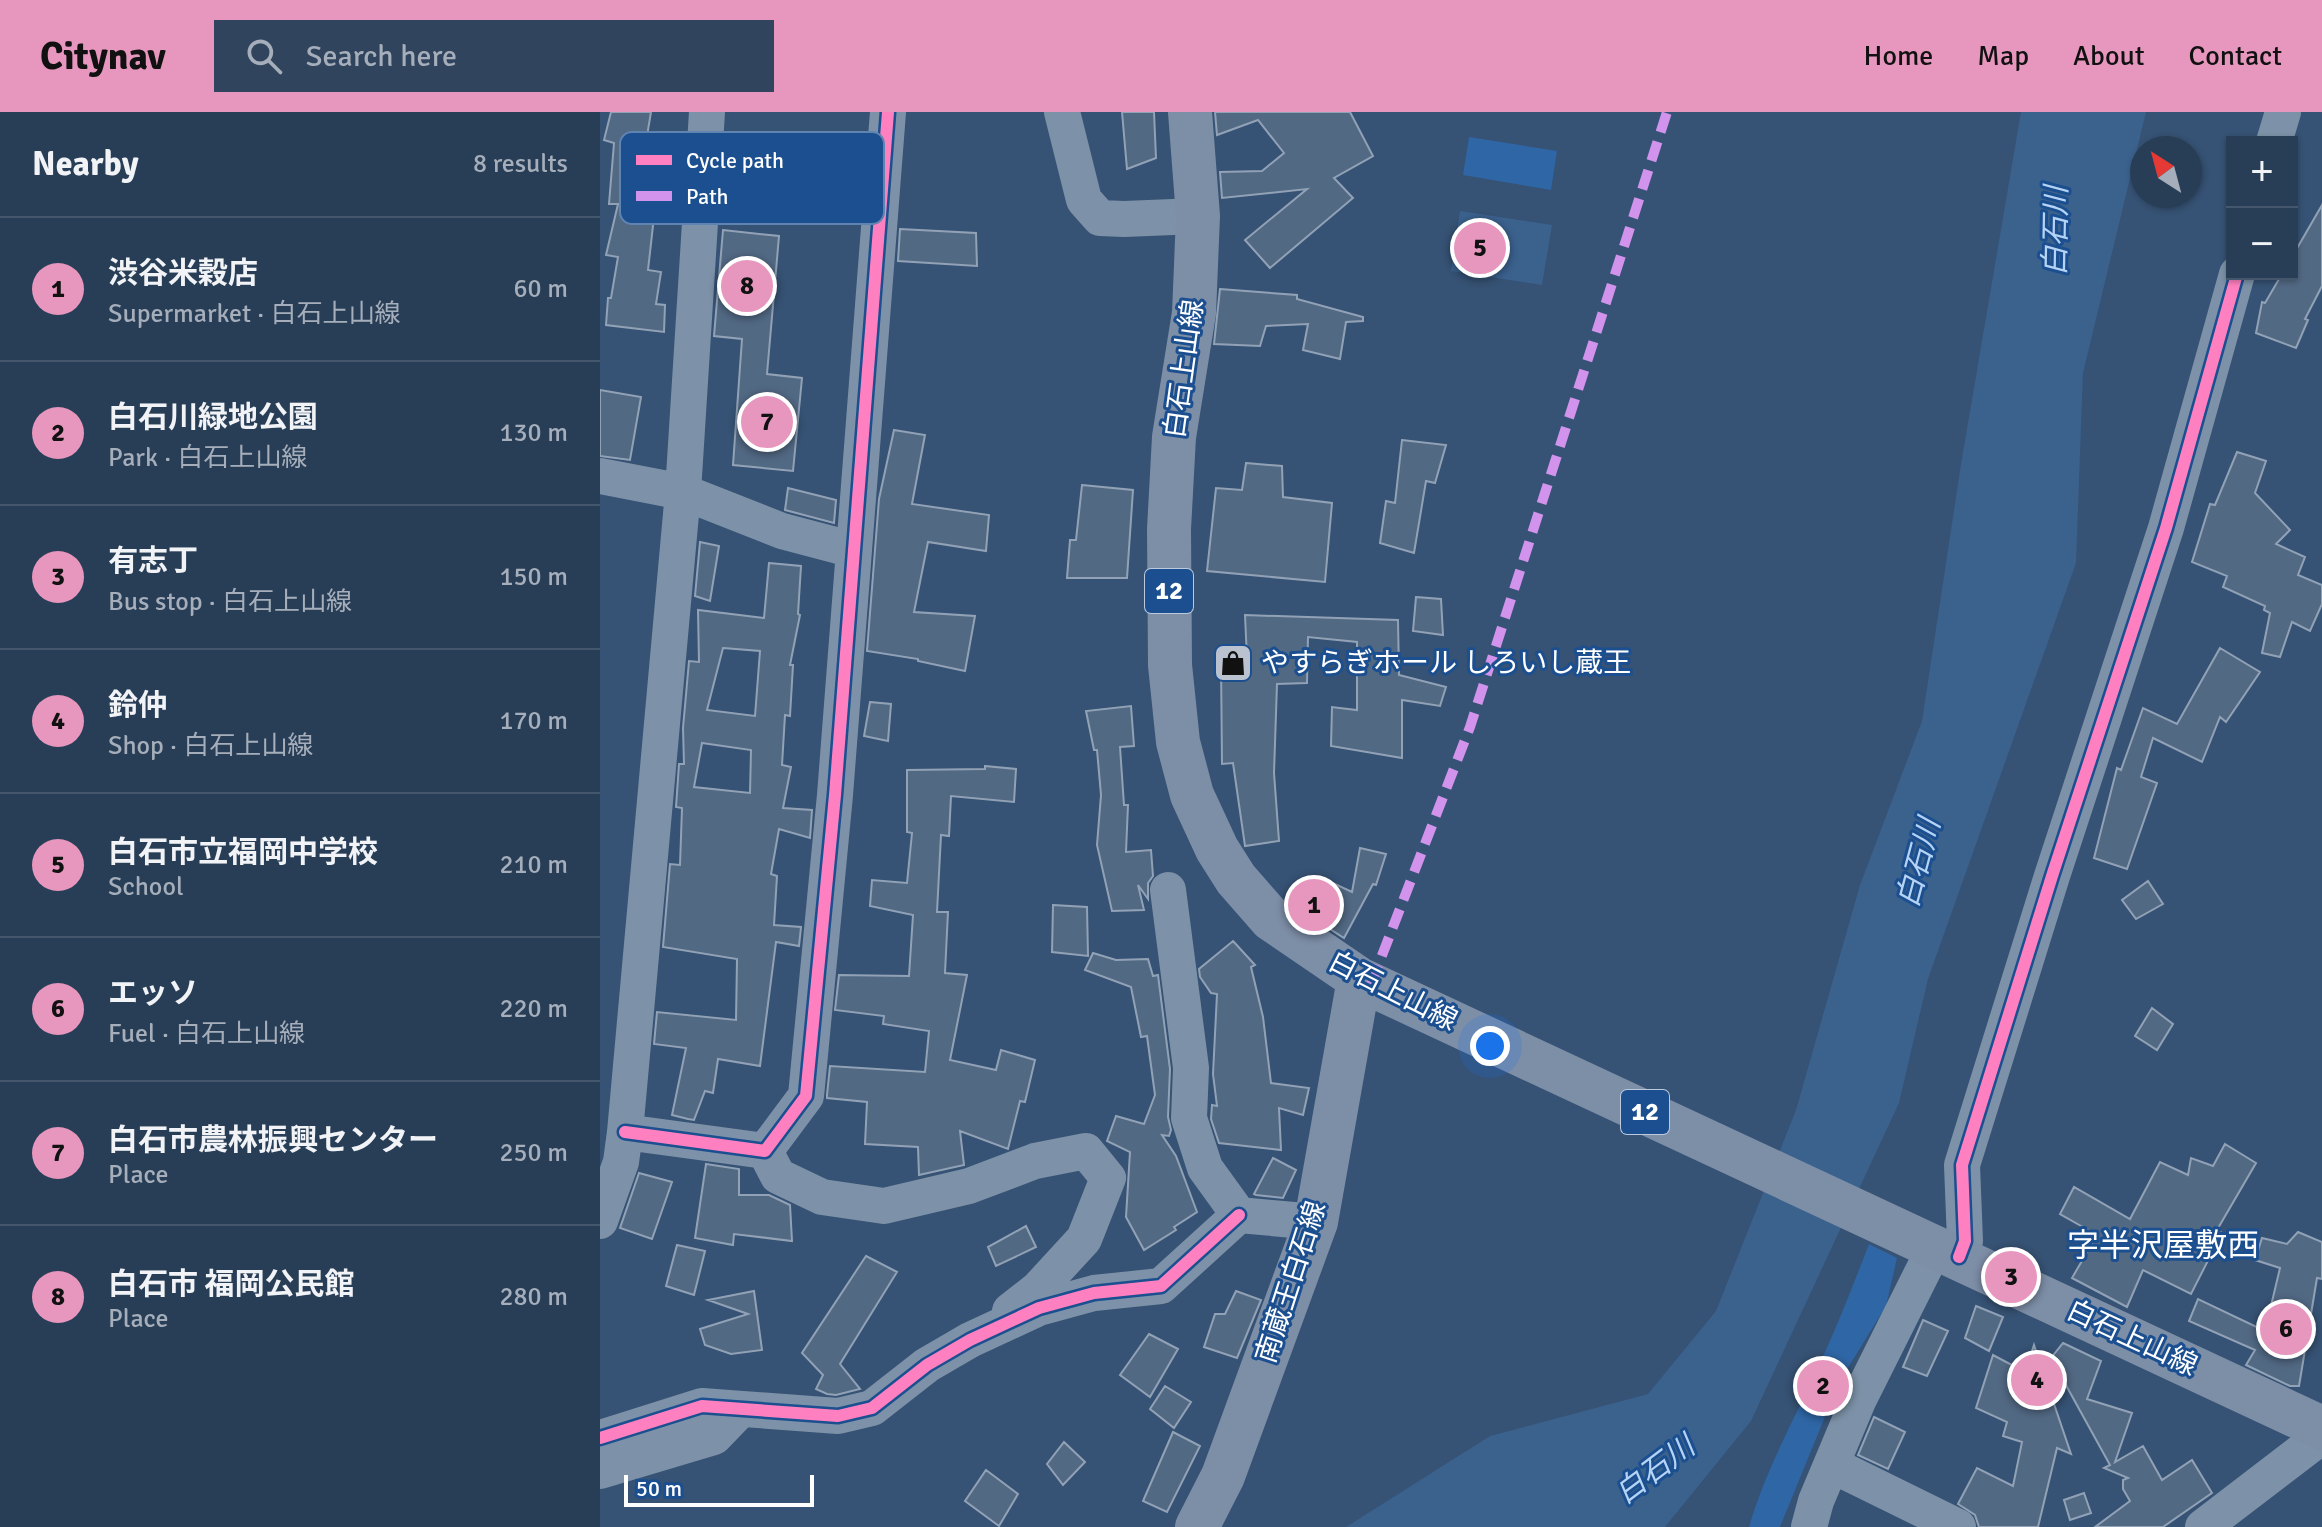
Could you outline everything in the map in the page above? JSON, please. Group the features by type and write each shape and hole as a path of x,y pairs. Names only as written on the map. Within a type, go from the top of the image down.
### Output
{"main road":[{"name":"白石上山線","path":"1190,112 1198,216 1194,313 1174,437 1169,529 1170,665 1178,742 1192,795 1217,849 1236,879 1271,919 1368,983 2322,1428"},
{"name":"南蔵王白石線","path":"1197,1527 1223,1476 1316,1222 1368,983"}],"street":[{"path":"706,132 707,112"},
{"path":"884,164 888,112"},
{"path":"1062,112 1084,200 1100,218 1198,216"},
{"path":"2276,136 2283,112"},
{"path":"600,1221 615,1150 683,492 700,224"},
{"path":"765,1151 806,1096 833,811 879,224"},
{"path":"1809,1527 1816,1501 1858,1401 1936,1247 1965,1241 1962,1165 2052,876 2166,528 2235,280"},
{"path":"600,476 683,492 782,531 854,550"},
{"path":"1168,890 1191,1068 1189,1118 1205,1168 1239,1215"},
{"path":"615,1150 765,1151"},
{"path":"765,1151 778,1176 822,1197 884,1206 969,1186 1035,1161 1086,1151 1108,1178 1084,1239 1038,1289 977,1337"},
{"path":"600,1438 702,1406 838,1416 872,1408 927,1365 1039,1308 1094,1293 1161,1286 1239,1215 1316,1222"},
{"path":"600,1471 714,1437 740,1410"},
{"path":"2203,1527 2322,1436"},
{"path":"1832,1465 1958,1527"}],"shaded area":[{"path":"1469,137 1557,151 1551,190 1463,175"},
{"path":"1869,1244 1897,1258 1886,1306 1831,1402 1780,1527 1749,1527 1765,1482 1831,1339"}],"water":[{"name":"白石川","path":"2021,112 2146,112 2140,136 2130,136 2130,178 2083,373 2076,563 1928,979 1899,1103 1751,1421 1665,1527 1346,1527 1490,1436 1648,1394 1716,1311 1796,1110 1860,885 1922,721 1961,464"},
{"path":"1460,211 1552,225 1542,285 1451,271"}],"building":[{"path":"611,112 651,112 648,132 620,132 620,224 653,224 648,270 661,272 656,304 665,305 664,332 606,325 608,298 611,298 618,257 606,255 618,204 609,204 614,143 604,140"},
{"path":"1122,112 1154,112 1156,158 1127,169"},
{"path":"1215,112 1350,112 1373,156 1334,178 1353,198 1270,268 1245,240 1307,189 1222,198 1220,172 1262,171 1284,153 1258,120 1217,135"},
{"path":"2322,205 2322,286 2305,319 2308,320 2296,348 2256,333 2262,302 2265,303 2278,280 2298,280 2298,247"},
{"path":"900,229 976,233 977,266 898,261"},
{"path":"723,230 779,236 767,374 802,378 793,471 733,465 742,339 714,336"},
{"path":"1220,289 1297,295 1297,299 1363,317 1363,321 1346,322 1340,359 1303,350 1308,324 1266,326 1260,346 1214,344"},
{"path":"600,390 641,397 630,460 600,456"},
{"path":"894,430 925,435 912,504 989,515 986,551 928,542 914,612 975,616 965,671 867,651 879,499"},
{"path":"1402,440 1446,445 1435,483 1426,481 1414,553 1380,543 1386,501 1395,503"},
{"path":"2237,452 2266,461 2255,493 2290,530 2276,544 2305,557 2298,575 2322,585 2322,604 2310,631 2292,622 2280,657 2262,653 2270,613 2264,610 2265,606 2223,587 2227,576 2192,562 2210,504 2215,505"},
{"path":"1246,463 1282,466 1283,497 1332,503 1325,582 1207,571 1216,488 1242,490"},
{"path":"1082,485 1133,490 1127,578 1067,578 1070,540 1076,540"},
{"path":"788,488 836,500 834,523 785,510"},
{"path":"700,542 719,546 710,601 695,596"},
{"path":"769,563 801,566 800,615 790,665 793,665 790,716 785,715 782,765 791,767 783,808 812,810 810,838 779,829 771,874 777,876 774,925 801,927 799,946 776,942 760,1066 718,1059 713,1093 705,1091 694,1120 672,1115 686,1048 654,1044 657,1012 736,1020 737,959 663,947 670,864 680,865 682,808 676,807 679,764 684,764 683,728 689,661 699,662 698,610 764,618","holes":["723,648 760,651 755,716 707,710","702,743 751,750 750,793 694,787"]},
{"path":"1416,597 1441,599 1443,635 1413,631"},
{"path":"1245,615 1398,620 1399,675 1446,687 1440,706 1402,700 1402,758 1331,746 1332,707 1357,710 1357,642 1308,637 1307,683 1277,684 1274,773 1279,841 1245,846 1233,763 1222,764 1221,663 1247,659"},
{"path":"2220,648 2260,672 2226,722 2220,717 2202,762 2153,738 2141,777 2157,783 2127,869 2094,858 2117,768 2121,770 2143,708 2177,724"},
{"path":"870,702 891,704 888,741 864,736"},
{"path":"1131,706 1134,746 1120,747 1124,805 1128,805 1126,852 1151,850 1153,876 1148,883 1148,899 1138,885 1144,910 1112,911 1097,845 1101,795 1097,750 1094,750 1086,711"},
{"path":"985,766 1016,769 1014,802 951,796 949,836 941,835 937,912 948,912 945,973 967,975 950,1060 996,1070 1001,1050 1035,1060 1025,1102 1020,1101 1008,1149 960,1131 964,1165 919,1175 918,1147 865,1144 867,1102 827,1098 827,1095 830,1066 925,1072 929,1031 883,1024 884,1016 835,1010 839,975 909,976 913,915 870,906 872,880 907,883 912,833 907,832 907,770 985,769"},
{"path":"1360,848 1386,854 1376,885 1373,884 1344,938 1313,918 1333,883 1352,892"},
{"path":"2148,881 2163,904 2136,919 2122,900"},
{"path":"1053,905 1087,907 1088,956 1052,952"},
{"path":"1233,941 1255,965 1251,967 1263,1017 1271,1083 1309,1088 1303,1115 1279,1108 1281,1150 1219,1143 1211,1119 1212,1105 1217,1106 1213,1074 1217,994 1211,993 1200,977 1199,969"},
{"path":"1093,953 1116,960 1148,959 1153,976 1158,975 1170,1069 1168,1117 1171,1130 1169,1136 1162,1135 1176,1156 1197,1212 1144,1250 1126,1217 1130,1152 1107,1141 1116,1116 1144,1124 1155,1095 1147,1036 1141,1037 1131,987 1085,970"},
{"path":"2152,1008 2173,1024 2157,1050 2135,1036"},
{"path":"2225,1144 2256,1163 2217,1230 2222,1233 2191,1294 2143,1270 2127,1307 2072,1278 2097,1235 2060,1214 2074,1187 2130,1219 2160,1162 2188,1175 2191,1158 2213,1166"},
{"path":"1273,1158 1296,1170 1283,1198 1254,1194"},
{"path":"706,1164 739,1169 739,1195 769,1195 790,1205 792,1241 734,1234 733,1245 695,1238"},
{"path":"639,1173 672,1182 652,1239 620,1228"},
{"path":"1026,1226 1036,1247 996,1266 988,1247"},
{"path":"2298,1232 2322,1242 2322,1279 2317,1278 2299,1386 2290,1386 2246,1365 2255,1350 2189,1321 2198,1299 2265,1331 2280,1268 2255,1260 2262,1238 2287,1244"},
{"path":"677,1245 705,1251 694,1295 666,1286"},
{"path":"866,1256 897,1272 840,1364 860,1389 827,1394 816,1389 823,1375 802,1353"},
{"path":"754,1291 762,1350 731,1354 705,1345 700,1329 748,1314 708,1300"},
{"path":"1236,1291 1261,1300 1237,1358 1204,1347 1215,1314 1225,1314"},
{"path":"1976,1306 2003,1317 1989,1351 1965,1338"},
{"path":"1923,1320 1948,1331 1927,1376 1903,1367"},
{"path":"1149,1334 1178,1349 1150,1397 1120,1375"},
{"path":"2063,1343 2101,1361 2087,1399 2132,1413 2115,1462 2143,1446 2162,1480 2192,1460 2212,1493 2163,1527 2095,1527 2130,1501 2123,1489 2123,1480 2128,1478 2104,1468 2110,1465 2051,1358"},
{"path":"2034,1345 2071,1454 2057,1448 2038,1527 1979,1527 1975,1515 1958,1504 1977,1468 2013,1486 2022,1442 2003,1436 2007,1422 1976,1408 1993,1355 2025,1372"},
{"path":"1165,1386 1191,1402 1174,1428 1150,1409"},
{"path":"1874,1417 1905,1432 1888,1469 1858,1455"},
{"path":"1173,1432 1200,1446 1167,1512 1143,1501"},
{"path":"1064,1442 1085,1462 1063,1485 1047,1464"},
{"path":"986,1470 1018,1494 999,1526 965,1501"},
{"path":"2084,1493 2091,1513 2070,1520 2064,1500"}],"marked path":[{"path":"1371,984 1470,727 1667,112"}],"cycle path":[{"path":"884,164 888,112"},
{"path":"625,1132 765,1151 806,1096 835,795 879,224"},
{"path":"1959,1257 1965,1241 1962,1165 2052,876 2166,528 2235,280"},
{"path":"600,1438 702,1406 838,1416 872,1408 927,1365 970,1340 1039,1308 1094,1293 1161,1286 1239,1215"}],"place":[{"name":"白石市立福岡中学校","path":"1480,248"},
{"name":"白石市 福岡公民館","path":"747,286"},
{"name":"白石市農林振興センター","path":"767,422"},
{"name":"やすらぎホール しろいし蔵王","path":"1233,663"},
{"name":"渋谷米穀店","path":"1314,905"},
{"name":"有志丁","path":"2011,1277"},
{"name":"エッソ","path":"2286,1329"},
{"name":"鈴仲","path":"2037,1380"},
{"name":"白石川緑地公園","path":"1823,1386"}],"district":[{"name":"字半沢屋敷西","path":"2163,1245"}]}
